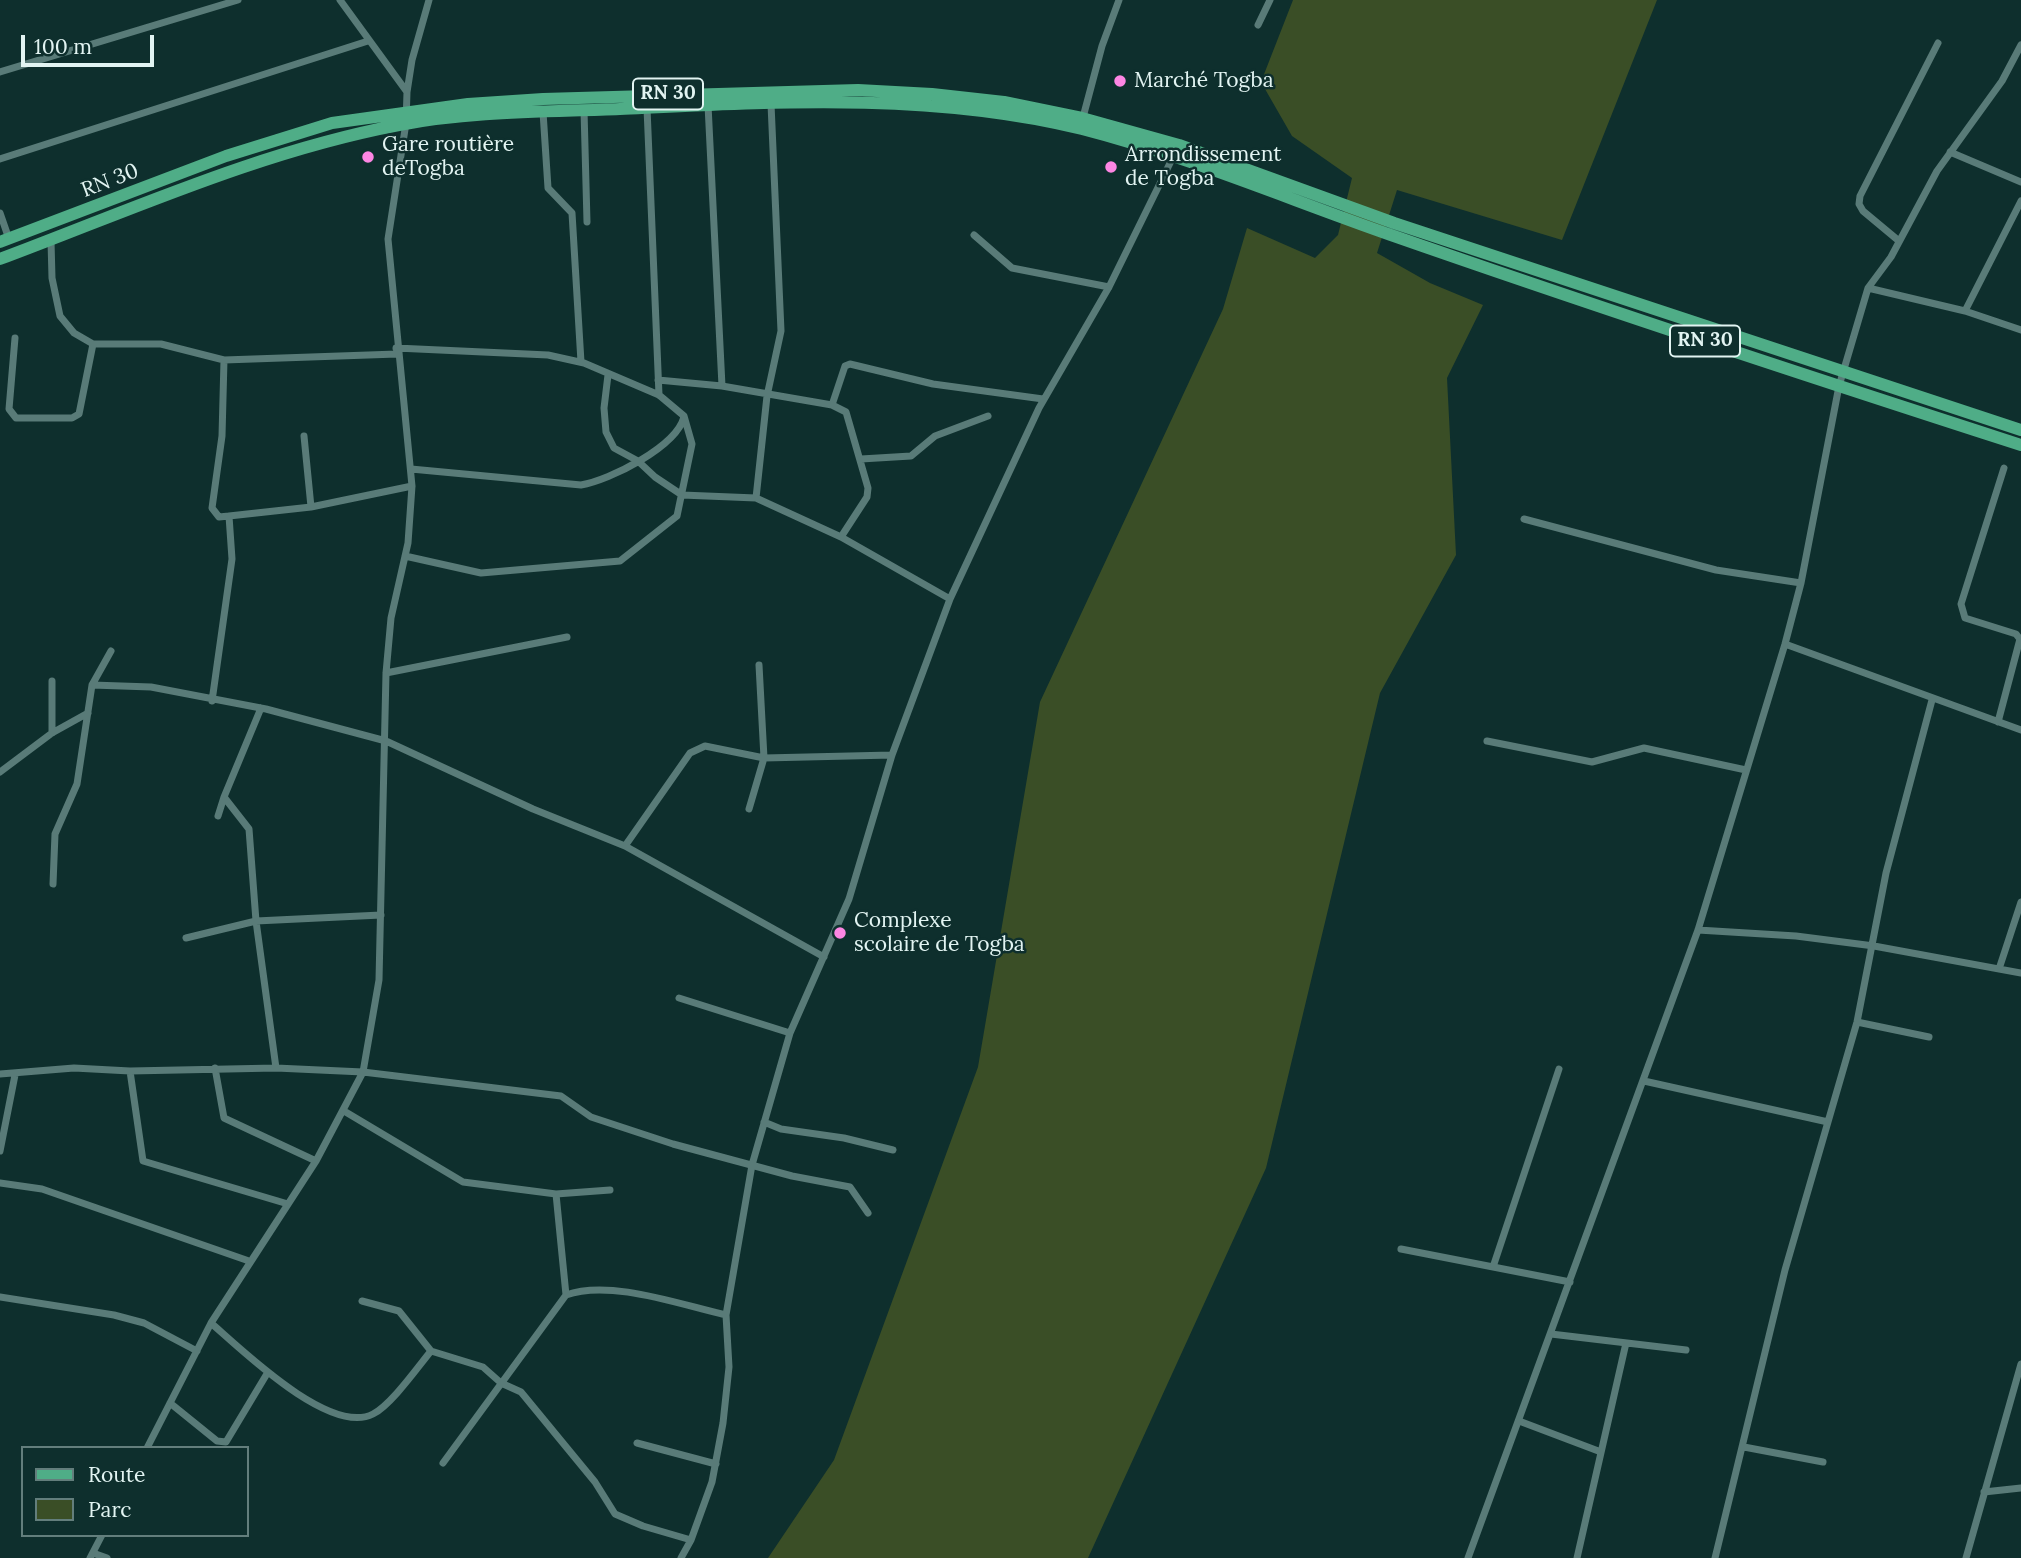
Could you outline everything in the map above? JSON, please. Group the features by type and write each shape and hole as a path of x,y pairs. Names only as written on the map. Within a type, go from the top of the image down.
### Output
{"main road":[{"name":"RN 30","path":"0,259 230,171 335,138 406,118 543,99 858,90 1004,102 1081,124 1202,152 1339,210"},
{"name":"RN 30","path":"5,240 226,156 332,123 708,105 857,102 931,106 1081,124 1173,157 1339,210 1839,386 2021,445"},
{"name":"RN 30","path":"1392,229 2021,430"}],"street":[{"path":"0,72 238,0"},
{"path":"340,0 407,92"},
{"path":"148,1446 211,1323 316,1161 363,1072 379,980 386,673 391,618 405,556 412,486 388,239 412,60 429,0"},
{"path":"1081,124 1102,46 1119,0"},
{"path":"1258,25 1270,0"},
{"path":"0,159 368,41"},
{"path":"1899,241 1863,211 1859,204 1860,196 1938,43"},
{"path":"1468,1558 1698,930 1785,644 1801,583 1839,386 1868,288 1899,241 1950,152 2002,80 2021,45"},
{"path":"756,498 767,396 781,331 771,104"},
{"path":"708,105 722,386"},
{"path":"647,108 659,395"},
{"path":"584,110 587,222"},
{"path":"543,112 548,188 572,213 581,362"},
{"path":"1950,152 2021,182"},
{"path":"681,1558 691,1540 716,1464 729,1367 726,1315 752,1165 790,1033 849,899 892,755 950,599 1043,399 1109,287 1173,157"},
{"path":"1965,311 2021,201"},
{"path":"0,213 5,240"},
{"path":"974,235 1012,268 1109,287"},
{"path":"51,241 52,278 60,316 74,333 93,344 161,344 224,360 397,351 548,355 581,362 659,395 684,416 692,444 675,520 620,561 481,573 405,556"},
{"path":"1868,288 1965,311 2021,330"},
{"path":"15,338 9,409 16,418 72,418 79,414 93,344"},
{"path":"224,360 222,436 212,508 219,517 311,507 412,486"},
{"path":"832,405 845,366 850,364 933,384 1043,399"},
{"path":"608,375 604,408 606,432 614,448 638,461 655,477 682,495 756,498 841,537 950,599"},
{"path":"658,380 722,386 767,396 832,405 846,412 861,458 867,497 841,537"},
{"path":"411,469 581,485 604,479 638,461 677,432 684,416"},
{"path":"861,458 911,456 935,436 988,416"},
{"path":"304,436 311,507"},
{"path":"1998,722 2020,639 2016,634 1965,618 1961,604 2004,468"},
{"path":"212,701 232,559 229,516"},
{"path":"1524,519 1716,570 1801,583"},
{"path":"386,673 567,637"},
{"path":"1785,644 1932,700 2021,730"},
{"path":"53,884 55,834 77,784 92,684 110,651"},
{"path":"749,809 764,758 759,665"},
{"path":"52,681 52,733"},
{"path":"92,684 151,687 212,701 261,708 386,741 522,804 625,846 824,957"},
{"path":"1715,1558 1785,1270 1857,1022 1874,946 1886,873 1932,700"},
{"path":"218,816 261,708"},
{"path":"0,772 52,733 88,713"},
{"path":"1487,741 1592,762 1644,748 1746,770"},
{"path":"625,846 690,753 705,746 764,758 892,755"},
{"path":"224,797 249,829 256,921 276,1068"},
{"path":"1999,969 2021,902"},
{"path":"186,938 256,921 381,915"},
{"path":"1698,930 1796,936 1874,946 2021,973"},
{"path":"679,998 790,1033"},
{"path":"1857,1022 1929,1037"},
{"path":"0,1074 15,1075 74,1068 130,1071 276,1068 363,1072 561,1096 590,1117 673,1144 850,1187 869,1213"},
{"path":"215,1068 224,1118 316,1161"},
{"path":"1493,1267 1559,1069"},
{"path":"130,1071 143,1161 288,1204"},
{"path":"0,1151 15,1075"},
{"path":"1644,1081 1828,1122"},
{"path":"344,1111 463,1182 556,1194 610,1190"},
{"path":"764,1122 781,1129 844,1138 894,1150"},
{"path":"0,1183 42,1189 249,1261"},
{"path":"556,1194 566,1295"},
{"path":"1401,1249 1570,1282"},
{"path":"443,1463 566,1295 585,1288 726,1315"},
{"path":"0,1297 114,1315 144,1323 197,1351"},
{"path":"362,1301 399,1311 431,1352 483,1367 501,1383 521,1392 595,1482 615,1514 643,1526 691,1540"},
{"path":"211,1323 268,1372 339,1416 362,1419 376,1413 431,1352"},
{"path":"1552,1334 1686,1350"},
{"path":"1577,1558 1626,1343"},
{"path":"1966,1558 2021,1364"},
{"path":"170,1403 217,1441 226,1442 268,1372"},
{"path":"1519,1421 1601,1452"},
{"path":"637,1443 716,1464"},
{"path":"1744,1447 1823,1462"},
{"path":"1984,1492 2021,1488"},
{"path":"101,1537 91,1556 107,1558"}],"green space":[{"path":"1293,0 1657,0 1562,240 1397,190 1377,253 1430,283 1483,305 1447,378 1456,555 1380,693 1266,1168 1088,1558 768,1558 834,1460 978,1067 1040,702 1223,309 1247,228 1315,258 1338,235 1352,178 1292,136 1261,82"}],"place":[{"name":"Marché Togba","path":"1120,81"},
{"name":"Gare routière deTogba","path":"368,157"},
{"name":"Arrondissement de Togba","path":"1111,167"},
{"name":"Complexe scolaire de Togba","path":"840,933"}]}
